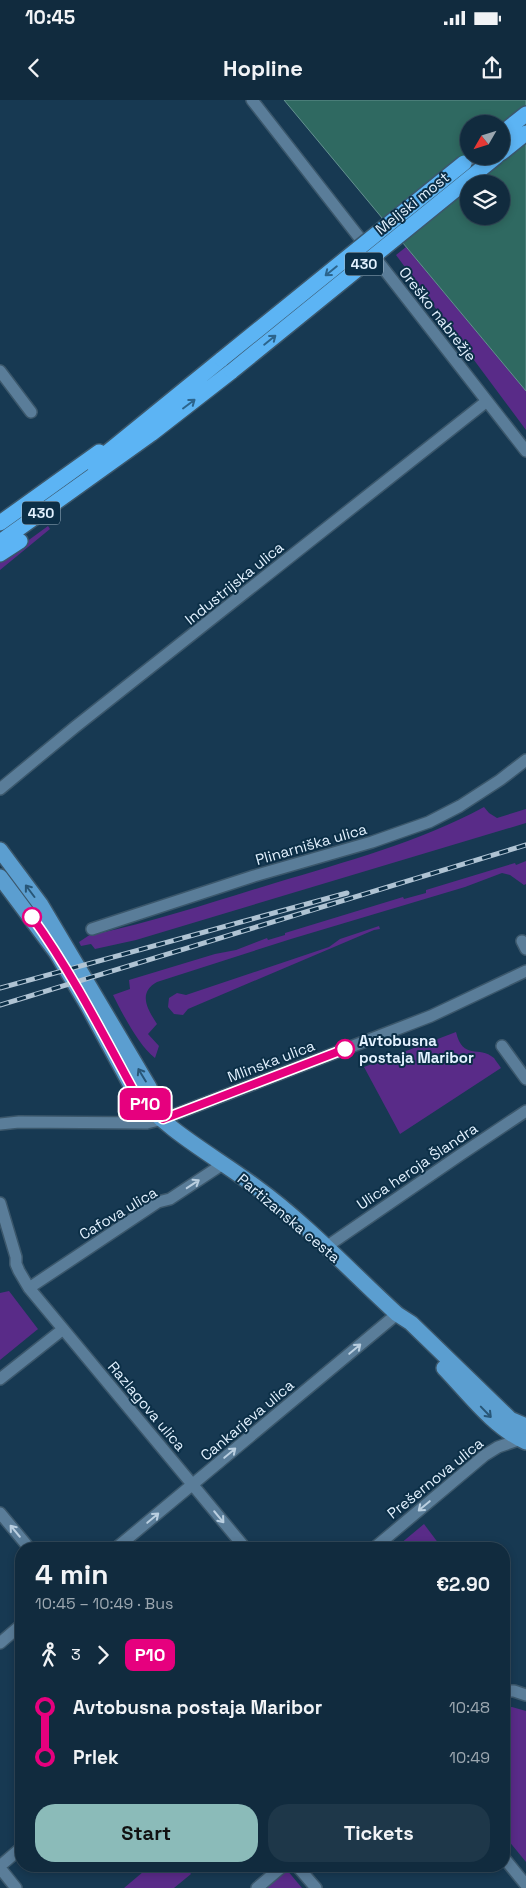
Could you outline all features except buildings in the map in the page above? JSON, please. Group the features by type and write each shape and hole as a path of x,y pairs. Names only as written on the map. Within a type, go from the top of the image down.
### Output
{"highway":[{"path":"510,127 526,114"},
{"path":"510,146 526,133"},
{"name":"Meljski most","path":"146,428 222,359 462,165"},
{"name":"Meljski most","path":"146,428 232,371 486,165"},
{"path":"0,523 71,470 146,428"},
{"path":"0,554 25,538 86,490 146,428"},
{"name":"430","path":"0,534 146,428"},
{"name":"430","path":"0,542 146,428"}],"main road":[{"path":"0,850 41,905 149,1087 163,1119"},
{"name":"Partizanska cesta","path":"0,877 56,952 134,1091 141,1100 188,1141 270,1198 326,1247 397,1314 411,1323 515,1422 525,1440"},
{"name":"Partizanska cesta","path":"397,1314 411,1334 489,1416 504,1429 525,1440"}],"street":[{"name":"Oreško nabrežje","path":"252,100 526,451"},
{"path":"510,135 526,122"},
{"name":"Meljski most","path":"369,250 473,165"},
{"path":"0,371 31,412"},
{"name":"Industrijska ulica","path":"0,788 487,401"},
{"name":"Plinarniška ulica","path":"92,929 254,876 372,842 429,822 460,806 500,780 526,760"},
{"name":"Mlinska ulica","path":"163,1119 431,1016 526,970"},
{"path":"502,1046 526,1079"},
{"name":"Ulica heroja Šlandra","path":"326,1247 460,1154 526,1111"},
{"path":"0,1124 18,1122 147,1123 163,1119"},
{"name":"Cafova ulica","path":"29,1288 162,1201 170,1199 223,1164"},
{"name":"Razlagova ulica","path":"0,1203 16,1257 16,1264 29,1288 240,1542"},
{"name":"Cankarjeva ulica","path":"123,1542 397,1314"},
{"path":"0,1379 62,1330"},
{"name":"Prešernova ulica","path":"381,1542 485,1455 498,1446 525,1440"},
{"path":"0,1513 24,1542"},
{"path":"0,1643 15,1630"},
{"path":"510,1691 526,1695"},
{"path":"15,1853 0,1867 16,1888"},
{"path":"510,1865 526,1885"},
{"path":"258,1888 276,1872"},
{"path":"302,1872 316,1888"}],"shaded area":[{"path":"284,100 526,100 526,391"},
{"path":"406,247 526,391 526,430 396,255"},
{"path":"48,526 50,529 0,570 0,561"},
{"path":"484,807 497,818 526,809 526,823 136,940 95,949 91,944 81,946 79,942 94,932 96,934 164,917 408,841"},
{"path":"526,861 526,884 524,885 510,875 502,873 465,887 291,939 157,982 147,991 146,996 150,1013 157,1024 148,1034 159,1046 155,1058 137,1038 113,995 130,989 129,980 215,954 236,950 267,938 268,940 285,935 285,933 403,897 404,899 426,893 426,890"},
{"path":"379,926 380,929 188,1009 183,1015 174,1014 168,1007 169,998 177,993 186,995 329,947 340,939"},
{"path":"456,1032 459,1041 467,1050 488,1054 494,1058 501,1068 400,1134 364,1067"},
{"path":"9,1291 38,1329 0,1360 0,1293"},
{"path":"424,1524 438,1542 402,1542"},
{"path":"510,1707 526,1711 526,1862 510,1842"},
{"path":"143,1872 190,1872 191,1874 174,1888 124,1888"},
{"path":"285,1872 289,1872 302,1888 266,1888"}],"railway":[{"path":"0,1005 526,845"},
{"path":"0,988 347,893"}],"bus line":[{"name":"P10","path":"32,917 80,992 134,1091 141,1100 163,1119 345,1049"}],"place":[{"name":"Avtobusna postaja Maribor","path":"345,1049"}]}
